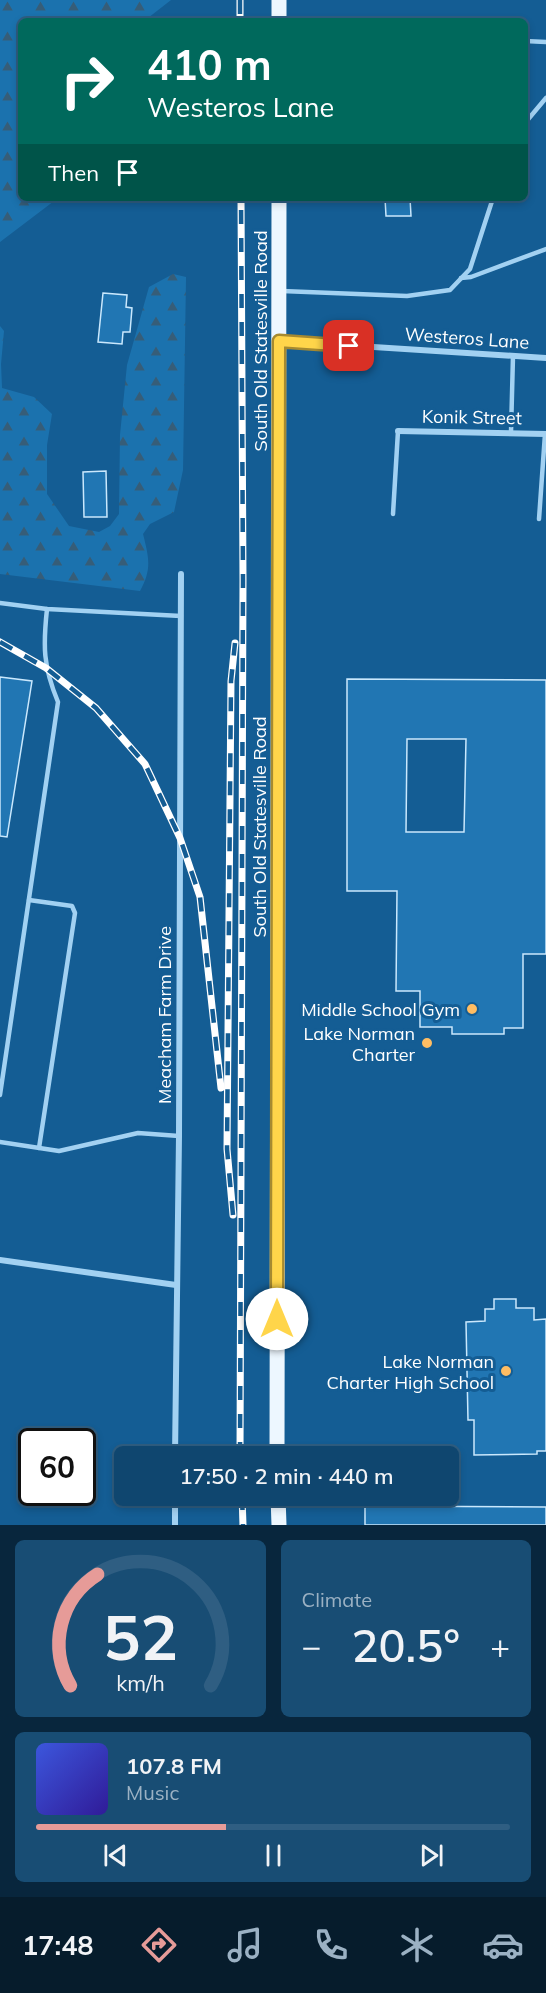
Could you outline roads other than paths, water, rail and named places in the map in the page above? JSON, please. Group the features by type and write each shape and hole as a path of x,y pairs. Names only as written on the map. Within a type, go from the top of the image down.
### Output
{"main road":[{"path":"279,0 279,18"},
{"name":"South Old Statesville Road","path":"277,1446 279,201"},
{"path":"278,1506 279,1525"}],"street":[{"name":"Westeros Lane","path":"279,341 546,358"},
{"name":"Konik Street","path":"398,431 545,434"},
{"name":"Meacham Farm Drive","path":"175,1446 179,1136 181,574"},
{"path":"0,1260 176,1285"},
{"path":"175,1506 175,1525"}],"lane":[{"path":"528,41 546,42"},
{"path":"528,119 546,98"},
{"path":"279,291 407,296 450,290 470,269 492,201"},
{"path":"460,279 546,249"},
{"path":"511,432 513,356"},
{"path":"393,514 398,431"},
{"path":"539,519 545,434"},
{"path":"0,603 47,609 181,616"},
{"path":"0,1095 58,702 46,668 44,641 47,609"},
{"path":"29,900 72,906 75,913 39,1148"},
{"path":"0,1142 59,1151 138,1133 179,1136"}],"railway":[{"path":"240,0 240,18"},
{"path":"240,1446 243,580 241,201"},
{"path":"0,642 46,668 96,708 145,764 180,838 200,897 221,1088"},
{"path":"233,1215 227,1149 231,681 235,643"},
{"path":"242,1506 243,1525"}],"place":[{"name":"Middle School Gym","path":"472,1009"},
{"name":"Lake Norman Charter","path":"427,1043"},
{"name":"Lake Norman Charter High School","path":"506,1371"}]}
